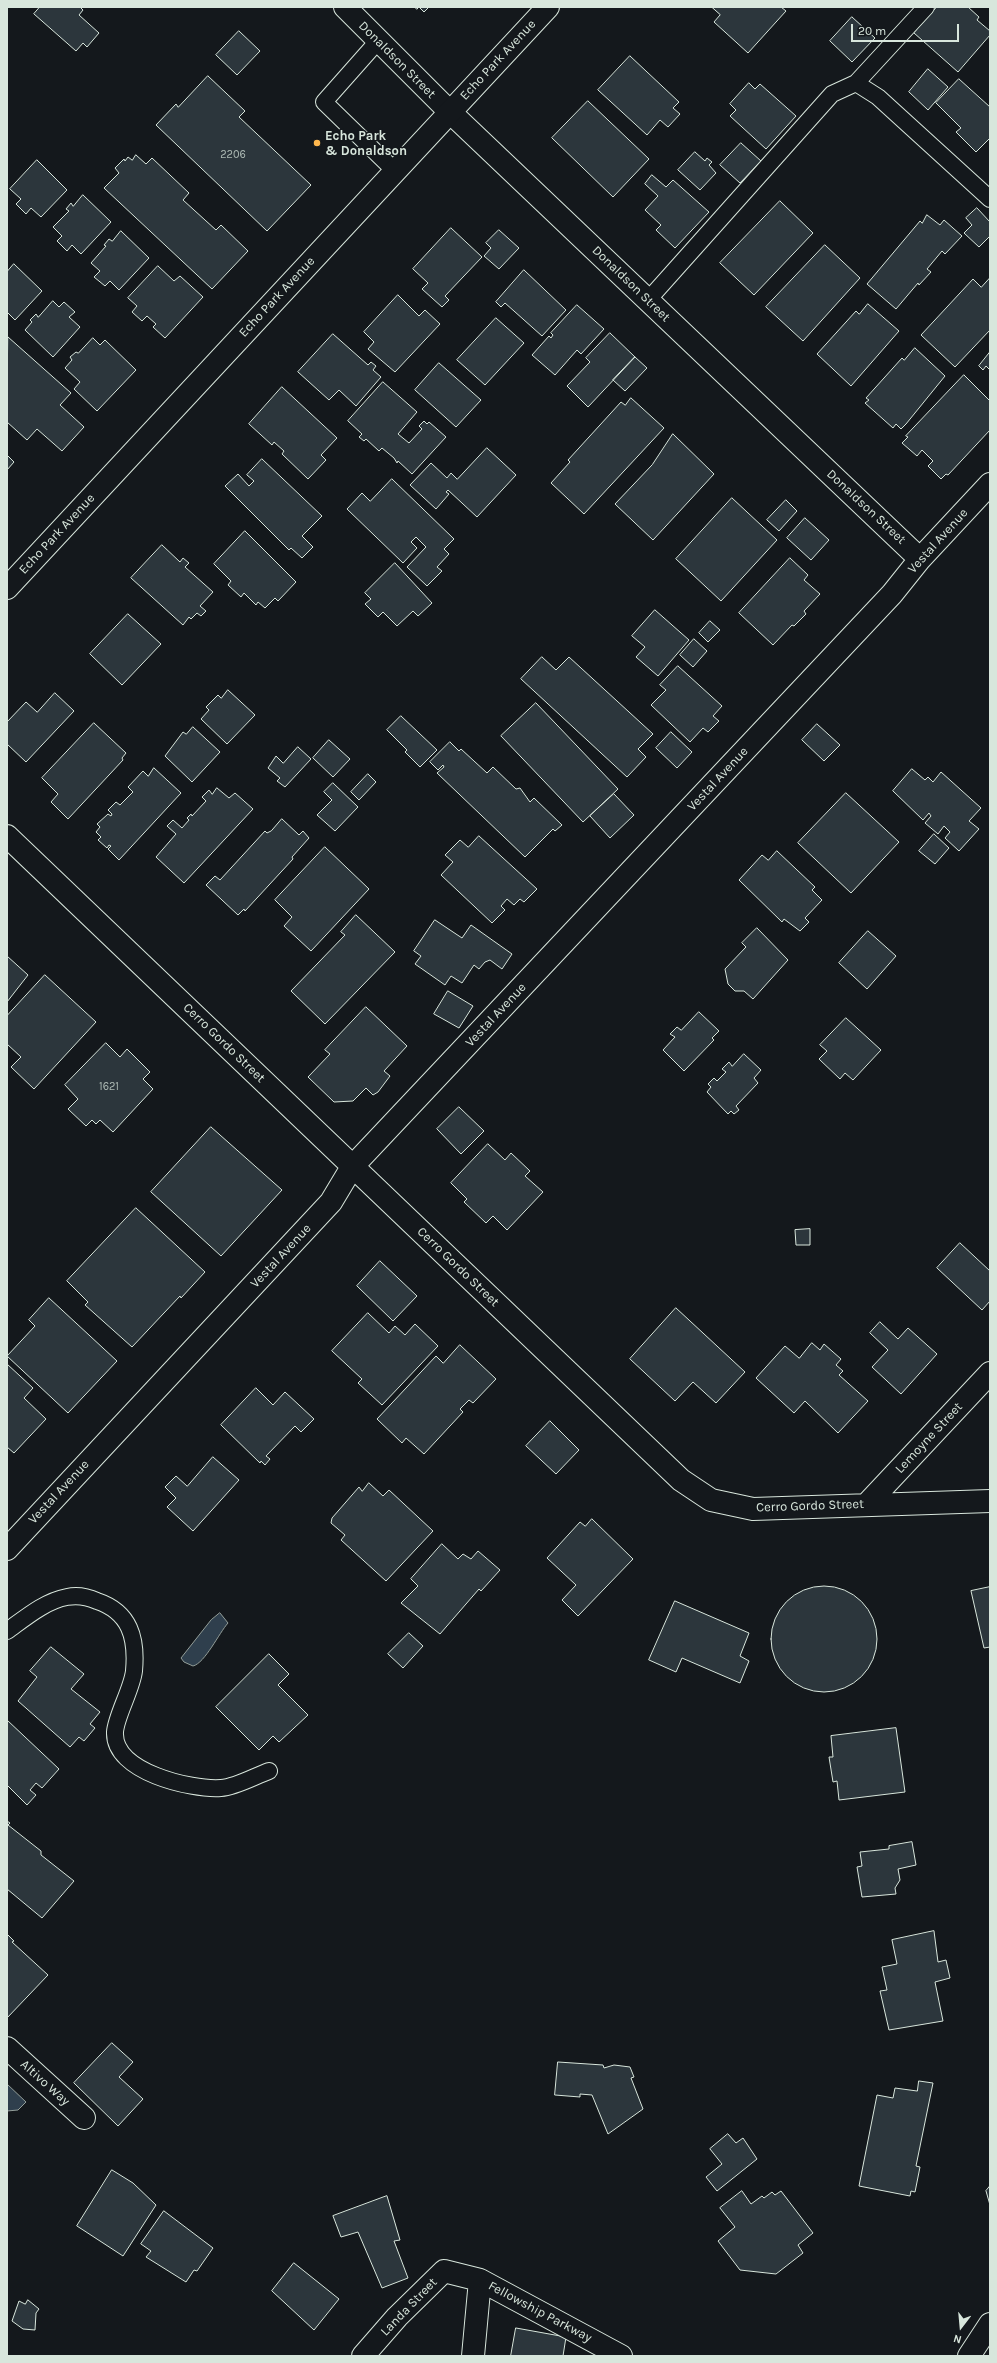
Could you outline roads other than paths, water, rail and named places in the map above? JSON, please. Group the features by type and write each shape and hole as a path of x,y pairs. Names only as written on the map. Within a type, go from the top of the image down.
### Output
{"street":[{"name":"Donaldson Street","path":"344,7 450,112 920,558"},
{"name":"Echo Park Avenue","path":"7,588 548,7"},
{"name":"Vestal Avenue","path":"7,1549 331,1202 352,1166 887,600 920,558 990,484"},
{"name":"Cerro Gordo Street","path":"7,836 681,1480 711,1500 753,1509 990,1501"},
{"name":"Lemoyne Street","path":"867,1504 990,1373"},
{"name":"Altivo Way","path":"7,2048 84,2118"},
{"name":"Landa Street","path":"363,2356 397,2317 444,2271 480,2280"},
{"path":"473,2356 480,2280"},
{"name":"Fellowship Parkway","path":"480,2280 621,2356"},
{"path":"969,2356 990,2324"}],"lane":[{"path":"648,300 832,94 856,83 926,7"},
{"path":"378,41 324,102 395,171"},
{"path":"856,83 878,97 990,199"},
{"path":"7,1631 45,1605 68,1597 86,1597 104,1603 126,1619 134,1645 134,1672 115,1732 119,1748 130,1760 150,1773 176,1784 202,1789 223,1788 269,1771"}],"water":[{"path":"220,1613 228,1623 207,1654 198,1664 193,1666 184,1662 181,1658 211,1620"},
{"path":"7,2084 26,2102 18,2110 7,2111"}],"place":[{"name":"Echo Park & Donaldson","path":"317,143"}]}
